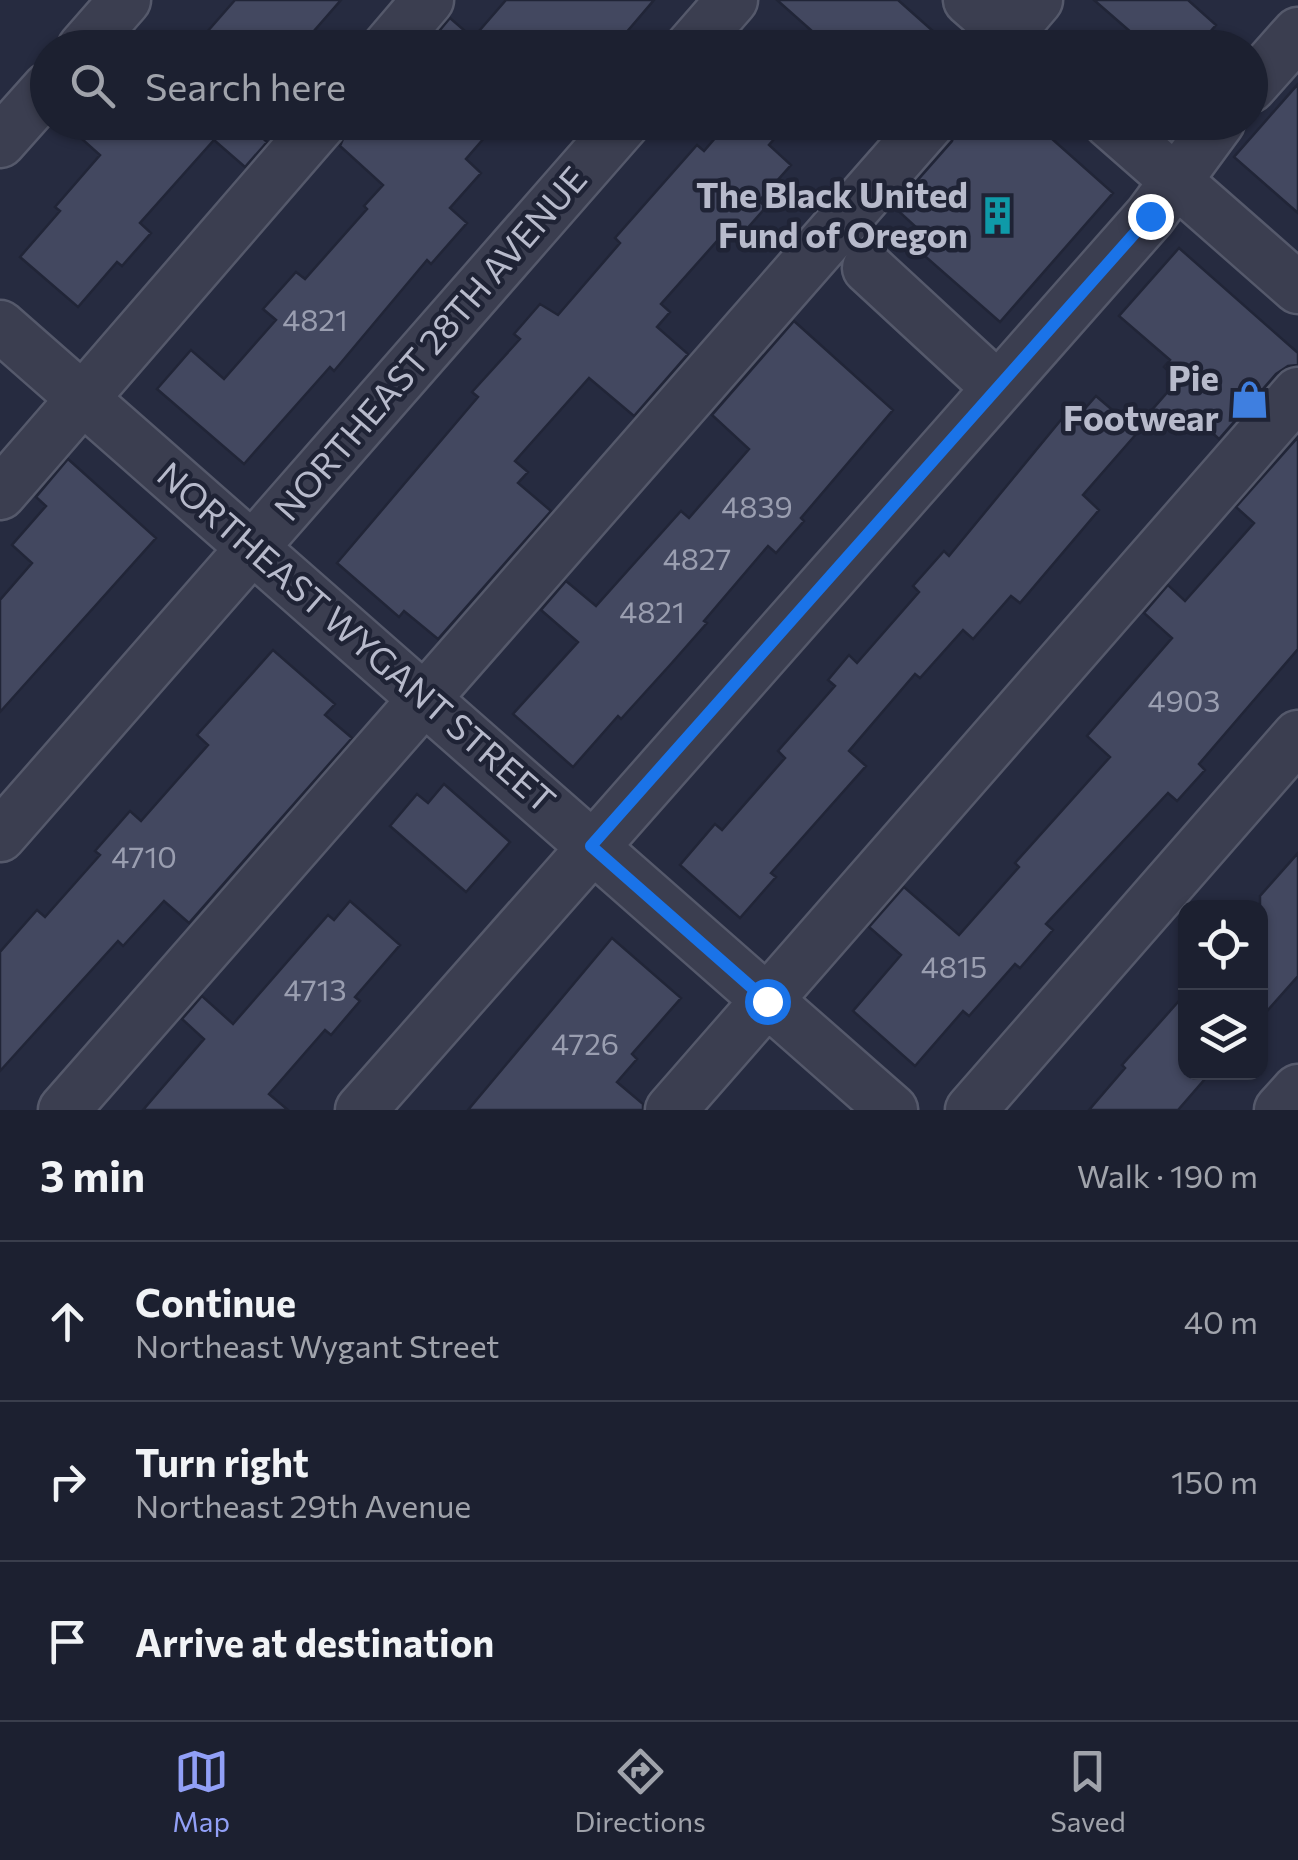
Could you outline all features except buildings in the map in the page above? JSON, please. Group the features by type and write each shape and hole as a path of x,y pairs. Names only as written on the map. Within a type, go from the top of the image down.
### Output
{"street":[{"path":"99,30 125,0"},
{"path":"402,30 428,0"},
{"path":"706,30 732,0"},
{"path":"970,0 1013,30"},
{"path":"1268,67 1298,34"},
{"path":"0,142 30,108"},
{"path":"0,494 307,140"},
{"name":"NORTHEAST 28TH AVENUE","path":"0,836 609,140"},
{"path":"64,1110 914,140"},
{"path":"1129,140 1298,288"},
{"path":"361,1110 1150,216 1205,140"},
{"path":"868,268 998,388"},
{"name":"NORTHEAST WYGANT STREET","path":"0,326 892,1110"},
{"path":"671,1110 1298,394"},
{"path":"971,1110 1298,736"},
{"path":"1280,1110 1298,1090"}],"place":[{"name":"The Black United Fund of Oregon","path":"998,216"},
{"name":"Pie Footwear","path":"1249,399"}],"route":[{"path":"767,1001 591,846 1150,216"}]}
